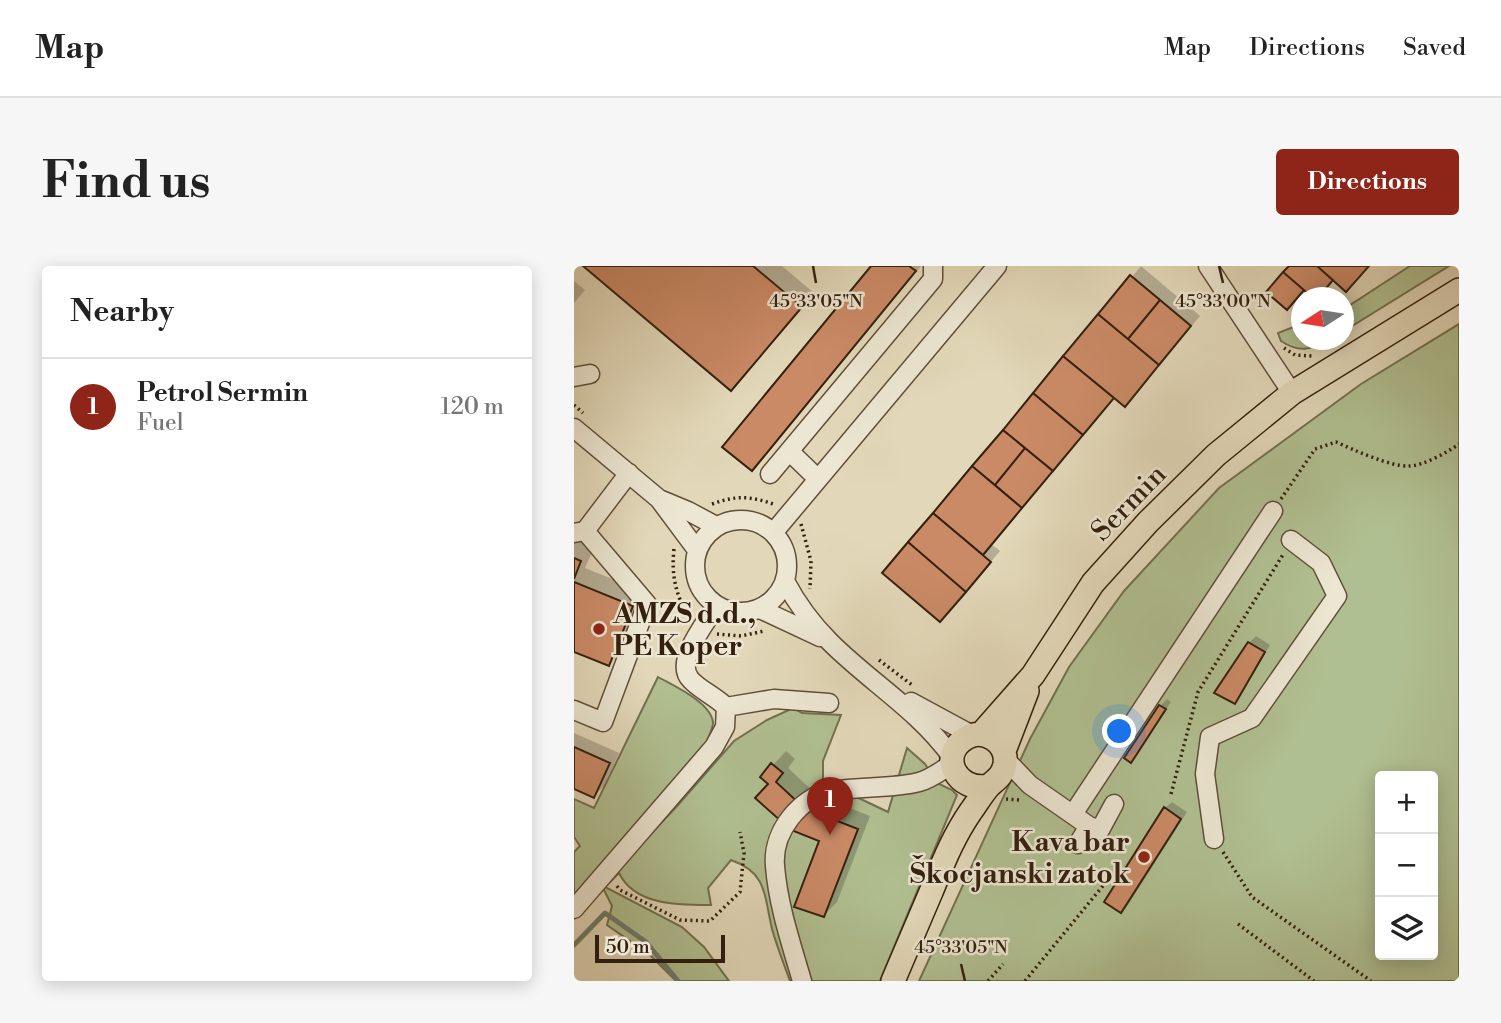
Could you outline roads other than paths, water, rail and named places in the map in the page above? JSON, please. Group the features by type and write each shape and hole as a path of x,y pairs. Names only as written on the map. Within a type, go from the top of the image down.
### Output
{"main road":[{"name":"Sermin","path":"976,735 1033,675 1093,583 1147,522 1216,455 1292,393 1459,290"},
{"name":"Sermin","path":"1004,755 1033,675"},
{"path":"894,981 955,833 1002,774 1004,755 995,740 976,735 958,744 954,767 955,833"},
{"path":"954,767 972,787 993,783"}],"street":[{"path":"770,474 933,279 933,266"},
{"path":"773,533 997,266"},
{"path":"1208,266 1292,393"},
{"path":"579,421 629,473 659,499 697,550"},
{"path":"789,451 818,479"},
{"path":"574,710 603,722 647,604 579,532 629,473"},
{"path":"659,499 716,526"},
{"path":"1073,814 1273,511"},
{"path":"746,520 765,526 773,533 786,555 787,569 785,582 775,598 760,609 737,612 716,606 701,590 694,570 697,550 705,537 716,526 725,522 746,520"},
{"path":"1214,839 1206,774 1210,737 1252,718 1337,596 1321,563 1291,540"},
{"path":"785,582 804,614 831,643 933,732 954,767 919,782 829,791 803,804 790,818 781,834 774,863 786,927 802,981"},
{"path":"574,909 714,747 725,727 726,707 684,673 684,661 716,606"},
{"path":"760,609 831,643"},
{"path":"884,687 976,735"},
{"path":"726,707 774,699 829,703"},
{"path":"1004,755 1030,785 1089,826 1100,830 1114,804"},
{"path":"993,783 1030,785"},
{"path":"1077,844 1089,826"}],"waterway":[{"path":"574,945 605,913 646,942 678,981"}],"place":[{"name":"AMZS d.d., PE Koper","path":"599,629"},
{"name":"Petrol Sermin","path":"830,835"},
{"name":"Kava bar Škocjanski zatok","path":"1144,857"}]}
